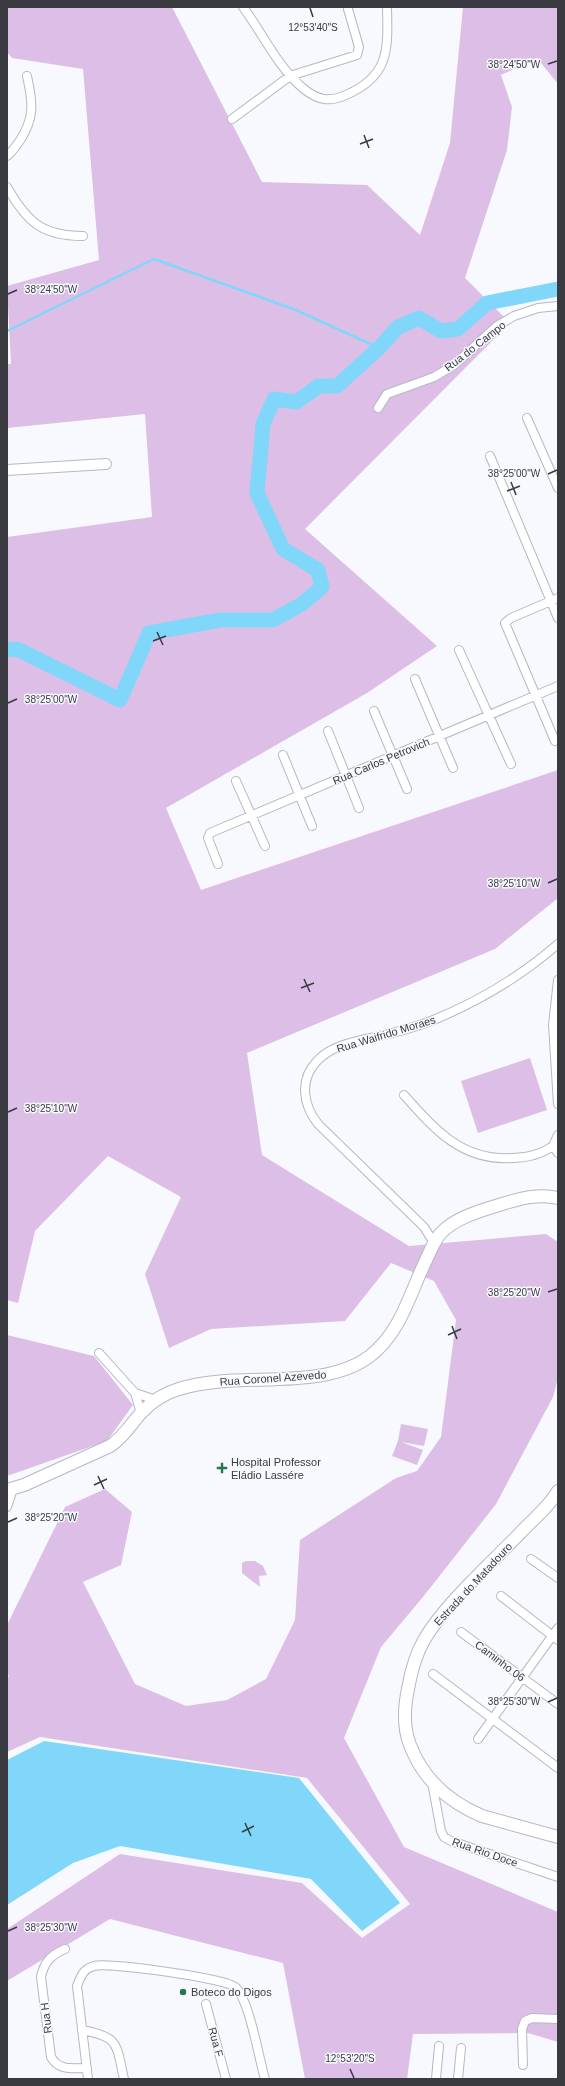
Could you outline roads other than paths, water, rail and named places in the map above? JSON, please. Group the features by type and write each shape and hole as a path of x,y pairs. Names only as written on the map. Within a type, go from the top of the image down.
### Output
{"main road":[{"path":"437,1238 449,1226 469,1216 513,1200 540,1196 558,1198"},
{"name":"Rua Coronel Azevedo","path":"10,1490 110,1446 120,1438 141,1412 169,1392 189,1386 229,1380 333,1373 360,1363 386,1341 397,1327 437,1238"},
{"name":"Estrada do Matadouro","path":"558,1491 538,1515 461,1594 432,1627 420,1648 410,1681 405,1722 412,1750 432,1782 447,1796 470,1811 482,1816 558,1837"}],"street":[{"path":"243,7 290,76 312,94 328,100 341,97 366,86 376,74 384,57 388,38 387,7"},
{"path":"232,119 290,76 357,55 359,47 348,8"},
{"path":"7,156 26,131 32,114 31,94 26,76"},
{"path":"7,187 22,210 45,230 61,235 83,236"},
{"name":"Rua do Campo","path":"378,408 387,394 434,377 454,365 497,326 514,316 538,308 558,306"},
{"path":"527,418 558,488"},
{"path":"490,456 554,600 558,618"},
{"path":"7,470 106,464"},
{"path":"554,600 506,620 506,626 555,741"},
{"path":"459,650 511,764"},
{"path":"415,679 453,768"},
{"name":"Rua Carlos Petrovich","path":"218,864 208,838 210,833 252,817 393,754 440,736 558,686"},
{"path":"374,711 407,789"},
{"path":"328,731 359,808"},
{"path":"284,755 312,826"},
{"path":"236,781 265,846"},
{"name":"Rua Waifrido Moraes","path":"437,1238 318,1124 307,1106 304,1086 309,1072 317,1060 332,1050 358,1041 398,1032 430,1021 478,1000 527,969 558,944"},
{"path":"558,980 553,1026 558,1104"},
{"path":"404,1095 430,1124 453,1143 469,1152 493,1158 521,1158 537,1155 552,1146 558,1135"},
{"path":"552,1146 558,1153"},
{"path":"99,1353 135,1393 141,1412"},
{"path":"135,1393 156,1400"},
{"path":"7,1507 10,1490"},
{"path":"531,1559 558,1578"},
{"path":"500,1596 555,1638"},
{"path":"478,1739 522,1678 555,1638 558,1628"},
{"name":"Caminho 06","path":"461,1632 558,1704"},
{"path":"433,1674 494,1718 558,1768"},
{"name":"Rua Rio Doce","path":"432,1782 441,1831 444,1837 451,1841 558,1877"},
{"name":"Rua H","path":"65,1949 49,1958 44,1966 41,1977 50,2057 58,2066 65,2068 87,2068"},
{"path":"88,2079 77,1986 81,1974 87,1968 95,1965 106,1964 206,1978 234,1986 240,1993 246,2007 265,2079"},
{"name":"Rua F","path":"206,2004 226,2079"},
{"path":"523,2065 522,2029 525,2021 528,2019 558,2018"},
{"path":"82,2030 105,2035 112,2040 117,2048 124,2079"},
{"path":"436,2079 439,2046"},
{"path":"458,2079 461,2048"}],"water":[{"path":"44,1741 299,1778 400,1903 362,1931 311,1879 120,1846 73,1863 7,1905 7,1760"}],"waterway":[{"path":"7,331 154,259 296,310 379,348"},
{"path":"7,650 17,649 120,700 149,633 220,620 273,620 302,604 322,587 318,570 283,549 257,493 263,424 274,399 296,402 319,386 337,386 379,348 398,327 419,318 441,331 458,329 487,303 558,289"}],"place":[{"name":"Hospital Professor Eládio Lassére","path":"222,1468"},
{"name":"Boteco do Digos","path":"183,1992"}]}
